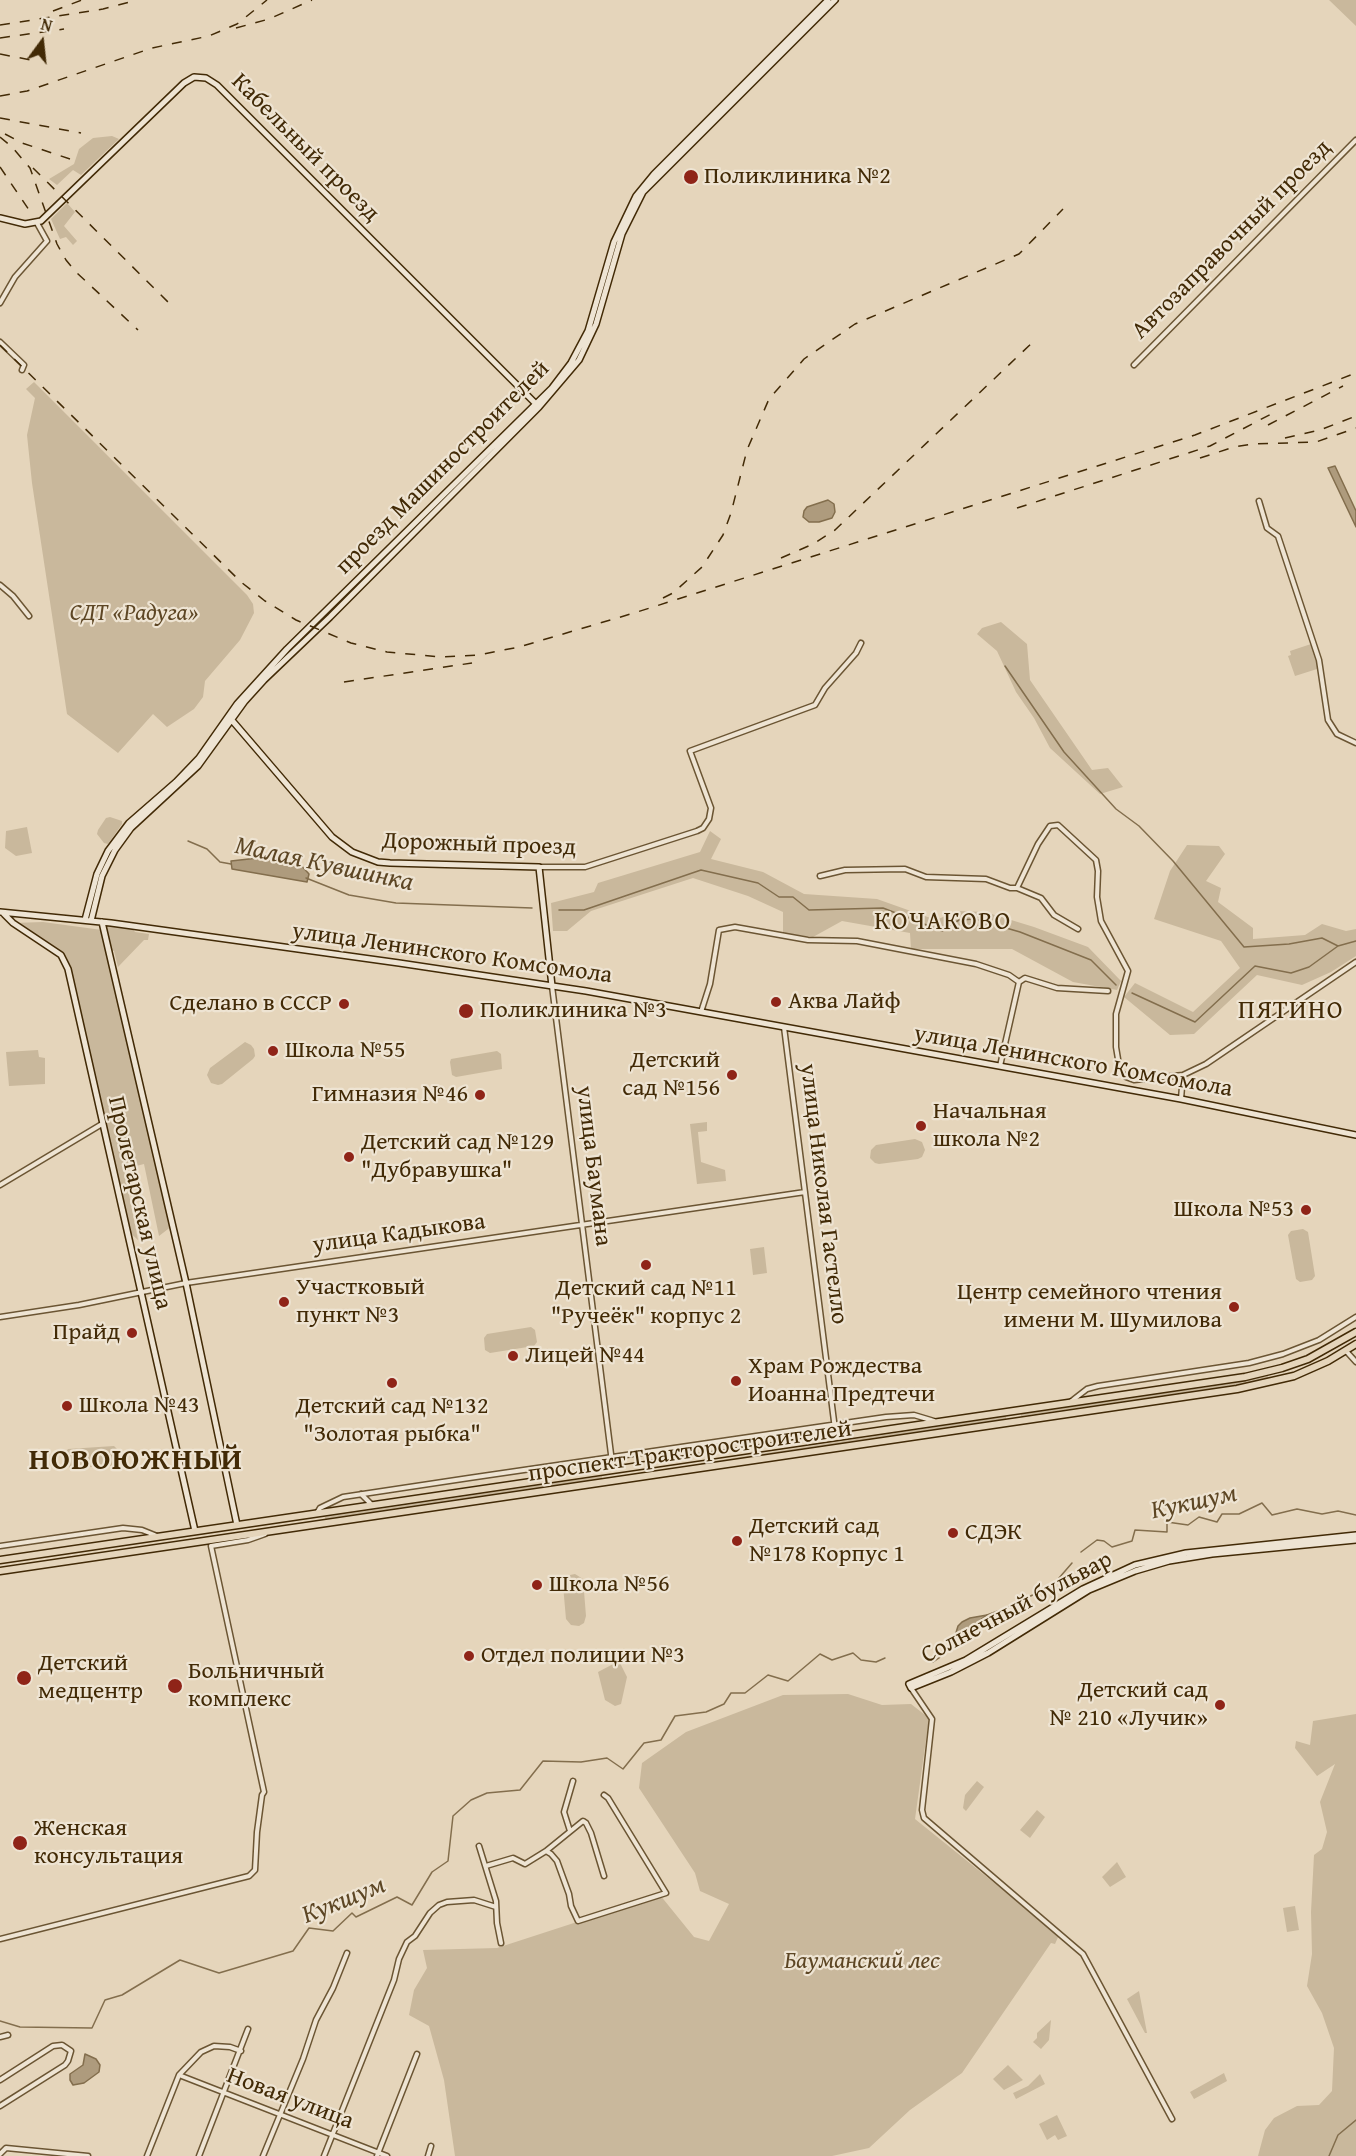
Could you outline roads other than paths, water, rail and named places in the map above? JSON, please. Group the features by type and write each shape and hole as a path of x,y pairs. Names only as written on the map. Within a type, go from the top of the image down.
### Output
{"main road":[{"name":"проспект Тракторостроителей","path":"0,1560 1268,1372 1308,1359 1356,1332"},
{"name":"проспект Тракторостроителей","path":"0,1570 1257,1385 1294,1376 1356,1344"},
{"path":"1008,1412 1010,1423"},
{"path":"613,1470 614,1481"},
{"path":"235,1536 237,1525"},
{"path":"195,1531 201,1541"},
{"path":"141,1539 143,1550"},
{"path":"55,1551 57,1563"}],"street":[{"path":"794,38 828,0"},
{"path":"794,38 835,0"},
{"name":"проезд Машиностроителей","path":"88,921 104,864 128,831 157,801 198,766 230,718 264,680 311,636 398,545 563,381 586,342 600,311 616,251 639,200 657,176 794,38"},
{"name":"Кабельный проезд","path":"37,223 47,216 184,83 194,77 206,78 217,85 537,406"},
{"name":"Автозаправочный проезд","path":"1134,365 1356,140"},
{"path":"0,218 25,224 37,223 47,240 15,277 0,303"},
{"path":"0,342 24,365 22,370"},
{"path":"1259,501 1267,528 1278,536 1313,640 1319,660 1328,720 1337,734 1356,743"},
{"path":"0,585 13,596 29,616"},
{"name":"Дорожный проезд","path":"230,718 332,837 352,852 378,862 390,863 585,867 703,828 709,819 711,808 690,751 815,705 825,688 856,653 861,644"},
{"path":"1017,888 1038,844 1050,826 1058,825 1096,860 1098,913 1128,971 1116,1014 1116,1047 1120,1071 1126,1077 1134,1080 1183,1076 1206,1064 1356,962"},
{"name":"улица Баумана","path":"539,867 613,1470"},
{"path":"820,876 845,870 905,869 926,877 986,879 1041,898 1054,915 1078,929"},
{"name":"улица Ленинского Комсомола","path":"1,912 102,922 552,986 1181,1099 1356,1135"},
{"name":"Пролетарская улица","path":"1,912 54,949 65,961 68,969 195,1531"},
{"name":"Пролетарская улица","path":"102,922 186,1283 237,1525"},
{"path":"701,1012 710,984 719,930 735,927 808,940 857,941 976,964 1057,988 1108,992"},
{"path":"1010,975 1019,982"},
{"path":"1000,1066 1019,982 1025,978"},
{"name":"улица Николая Гастелло","path":"784,1028 836,1437"},
{"path":"1181,1099 1183,1076"},
{"path":"0,1185 102,1124"},
{"name":"улица Кадыкова","path":"0,1317 186,1283 805,1192"},
{"path":"1068,1403 1087,1389 1249,1363 1283,1354 1319,1340 1356,1317"},
{"path":"1346,1351 1356,1362"},
{"name":"проспект Тракторостроителей","path":"317,1513 320,1508 338,1498 611,1457 914,1415 938,1422"},
{"path":"361,1494 373,1505"},
{"path":"0,1546 123,1528 142,1530 158,1537"},
{"path":"201,1541 211,1546 248,1540 277,1530"},
{"name":"Солнечный бульвар","path":"910,1686 986,1652 1098,1581 1135,1565 1186,1555 1356,1538"},
{"path":"0,1939 249,1876 255,1870 257,1832 264,1792 211,1546"},
{"path":"910,1686 932,1719 922,1810 924,1818 1083,1954 1172,2119"},
{"path":"570,1831 564,1812 573,1781"},
{"path":"546,1851 557,1861 578,1921 666,1893 604,1795"},
{"path":"486,1866 513,1858 522,1864 528,1863 546,1851 580,1821 586,1823 604,1876"},
{"path":"479,1846 496,1906 501,1942"},
{"path":"324,2156 394,1980 404,1947 439,1905 447,1902 474,1900 496,1906"},
{"path":"262,2156 316,2020 333,1988 347,1953"},
{"path":"199,2156 248,2029"},
{"path":"0,2037 8,2035"},
{"path":"0,2080 57,2045 66,2046 71,2051 64,2065 0,2106"},
{"path":"147,2156 179,2075 201,2052 214,2046 230,2047 241,2051"},
{"path":"377,2154 417,2054"},
{"name":"Новая улица","path":"179,2075 387,2156"},
{"path":"428,2156 432,2146"},
{"path":"0,2154 6,2148 88,2156"}],"waterway":[{"path":"1005,666 1064,752 1116,809 1139,826 1173,861 1244,947 1289,944 1322,938 1338,946"},
{"name":"Малая Кувшинка","path":"188,841 207,849 220,862 231,864"},
{"name":"Малая Кувшинка","path":"559,910 584,910 701,870 758,883 779,897 793,897 809,910 883,908 942,931 959,920 975,919 1020,932 1091,960 1116,985"},
{"name":"Малая Кувшинка","path":"306,878 349,895 396,903 532,908"},
{"name":"Малая Кувшинка","path":"1132,993 1195,1022 1255,966 1291,973 1309,967 1338,946 1356,941"},
{"name":"Кукшум","path":"1081,1552 1097,1540 1104,1541 1112,1547 1132,1541 1135,1530 1167,1532 1167,1522 1188,1525 1199,1517 1217,1522 1222,1514 1239,1514 1262,1503 1272,1515 1297,1509 1322,1514 1338,1511 1356,1515"},
{"name":"Кукшум","path":"1059,1578 1072,1563"},
{"name":"Кукшум","path":"987,1615 1047,1588"},
{"name":"Кукшум","path":"933,1662 957,1636"},
{"name":"Кукшум","path":"0,2021 20,2027 92,2028 105,2000 122,1995 180,1960 219,1973 293,1951 309,1928 333,1931 352,1913 356,1917 397,1897 412,1905 432,1872 448,1861 453,1816 471,1800 487,1793 520,1790 543,1761 581,1762 607,1758 623,1769 644,1743 661,1740 675,1716 706,1712 724,1704 731,1693 745,1693 768,1675 788,1681 820,1654 832,1660 853,1653 861,1660 876,1662 885,1658"},
{"path":"1329,2156 1338,2135 1356,2120"}],"railway":[{"path":"53,11 82,0"},
{"path":"0,25 103,9 137,0"},
{"path":"0,96 27,91 152,48 209,36 237,24 267,0"},
{"path":"236,28 269,19 312,0"},
{"path":"0,38 64,29"},
{"path":"0,54 36,61"},
{"path":"0,118 81,133"},
{"path":"5,134 22,143 70,159"},
{"path":"0,137 30,168 57,244 66,260 138,330"},
{"path":"0,167 29,210"},
{"path":"33,168 172,306"},
{"path":"663,598 673,593 702,567 723,535 747,450 769,399 804,359 855,324 1019,254 1063,209"},
{"path":"781,558 813,544 835,530 1034,341"},
{"path":"0,345 241,582 265,601 296,620 351,643 387,652 441,657 478,655 519,647 634,613 1195,435 1356,373"},
{"path":"1268,425 1343,386"},
{"path":"1017,508 1210,446 1275,412"},
{"path":"1285,438 1320,430 1356,416"},
{"path":"1200,458 1234,447 1253,444 1316,442 1356,428"},
{"path":"344,682 472,663"}],"place":[{"name":"Поликлиника №2","path":"691,177"},
{"name":"Аква Лайф","path":"776,1002"},
{"name":"Сделано в СССР","path":"344,1004"},
{"name":"Поликлиника №3","path":"466,1011"},
{"name":"Школа №55","path":"273,1051"},
{"name":"Детский сад №156","path":"732,1075"},
{"name":"Гимназия №46","path":"480,1095"},
{"name":"Начальная школа №2","path":"921,1126"},
{"name":"Детский сад №129 \"Дубравушка\"","path":"349,1157"},
{"name":"Школа №53","path":"1306,1210"},
{"name":"Детский сад №11 \"Ручеёк\" корпус 2","path":"646,1265"},
{"name":"Участковый пункт №3","path":"284,1302"},
{"name":"Центр семейного чтения имени М. Шумилова","path":"1234,1307"},
{"name":"Прайд","path":"132,1333"},
{"name":"Лицей №44","path":"513,1356"},
{"name":"Храм Рождества Иоанна Предтечи","path":"736,1381"},
{"name":"Детский сад №132 \"Золотая рыбка\"","path":"392,1383"},
{"name":"Школа №43","path":"67,1406"},
{"name":"СДЭК","path":"953,1533"},
{"name":"Детский сад №178 Корпус 1","path":"737,1541"},
{"name":"Школа №56","path":"537,1585"},
{"name":"Отдел полиции №3","path":"469,1656"},
{"name":"Детский медцентр","path":"24,1678"},
{"name":"Больничный комплекс","path":"175,1686"},
{"name":"Детский сад № 210 «Лучик»","path":"1220,1705"},
{"name":"Женская консультация","path":"20,1843"}],"district":[{"name":"КОЧАКОВО","path":"943,922"},
{"name":"ПЯТИНО","path":"1291,1011"},
{"name":"НОВОЮЖНЫЙ","path":"136,1461"}],"park label":[{"name":"СДТ «Радуга»","path":"134,614"},
{"name":"Бауманский лес","path":"862,1962"}]}
